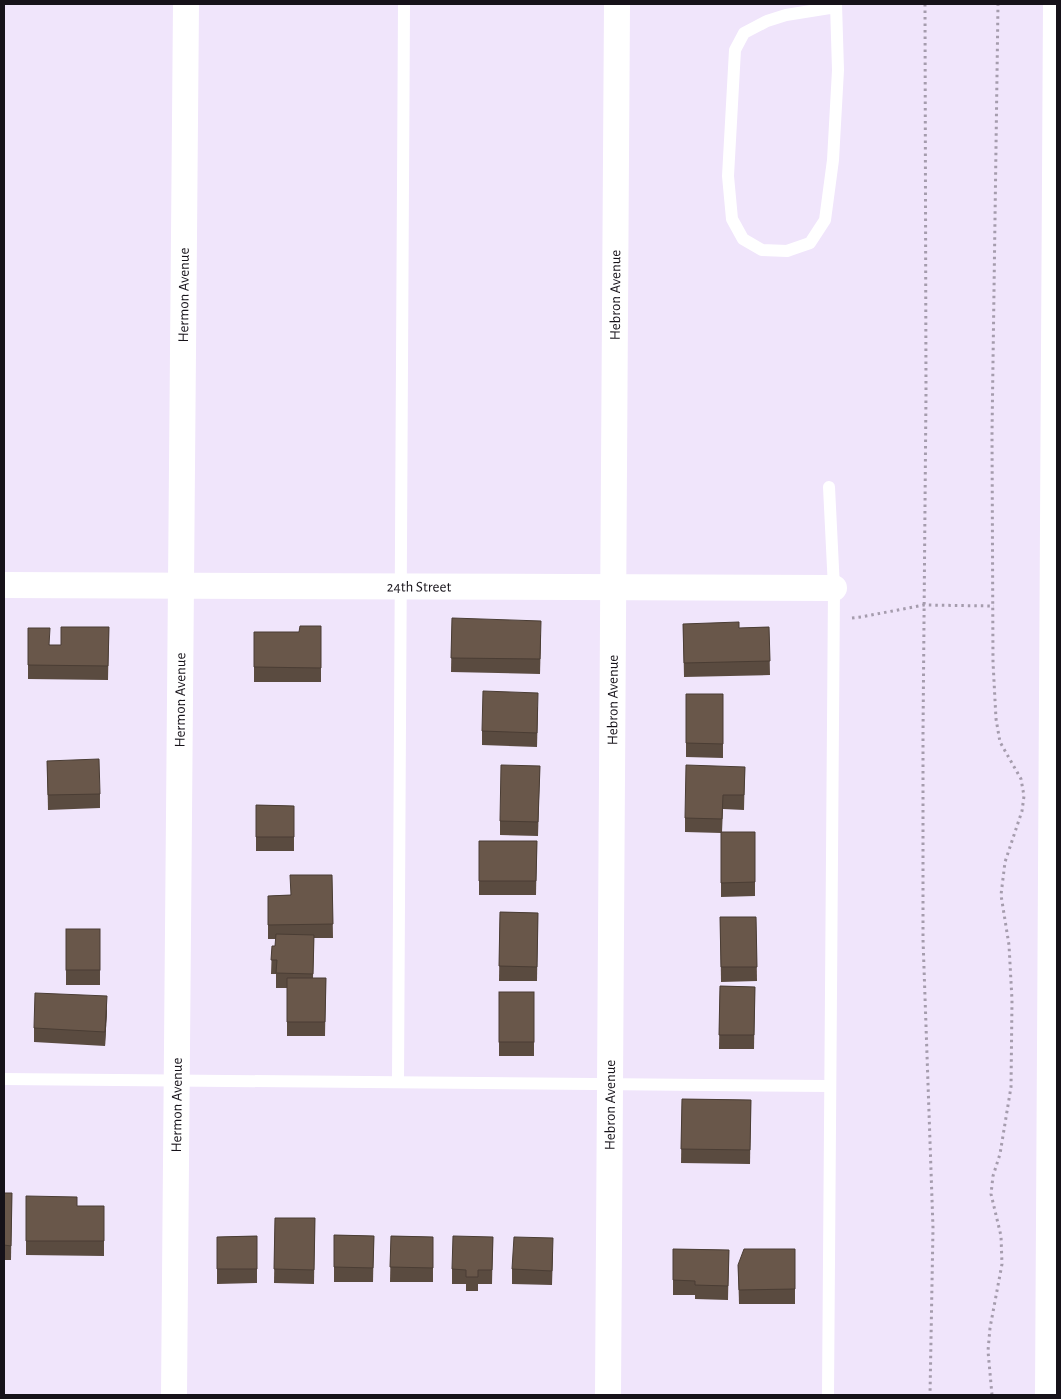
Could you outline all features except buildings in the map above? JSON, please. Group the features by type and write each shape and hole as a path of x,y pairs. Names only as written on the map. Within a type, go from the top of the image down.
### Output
{"street":[{"name":"Hermon Avenue","path":"174,1395 186,4"},
{"name":"Hebron Avenue","path":"608,1395 617,4"},
{"path":"1049,1395 1054,1210 1057,4"},
{"name":"24th Street","path":"4,585 834,588"}],"lane":[{"path":"398,1082 404,4"},
{"path":"836,6 838,79 834,160 825,220 810,243 788,251 762,250 743,239 732,219 728,176 734,50 744,33 767,21 786,15 836,6"},
{"path":"828,1395 834,619 829,487"},
{"path":"4,1079 829,1086"}],"path":[{"path":"925,4 926,393 923,939 933,1228 930,1395"},
{"path":"992,1395 988,1351 990,1328 1002,1264 1001,1236 991,1194 1011,1087 1012,1000 1009,945 1001,895 1005,862 1022,810 1024,796 1021,780 1000,742 996,720 993,662 993,376 998,4"},
{"path":"834,619 861,617 924,605 994,606"}]}
